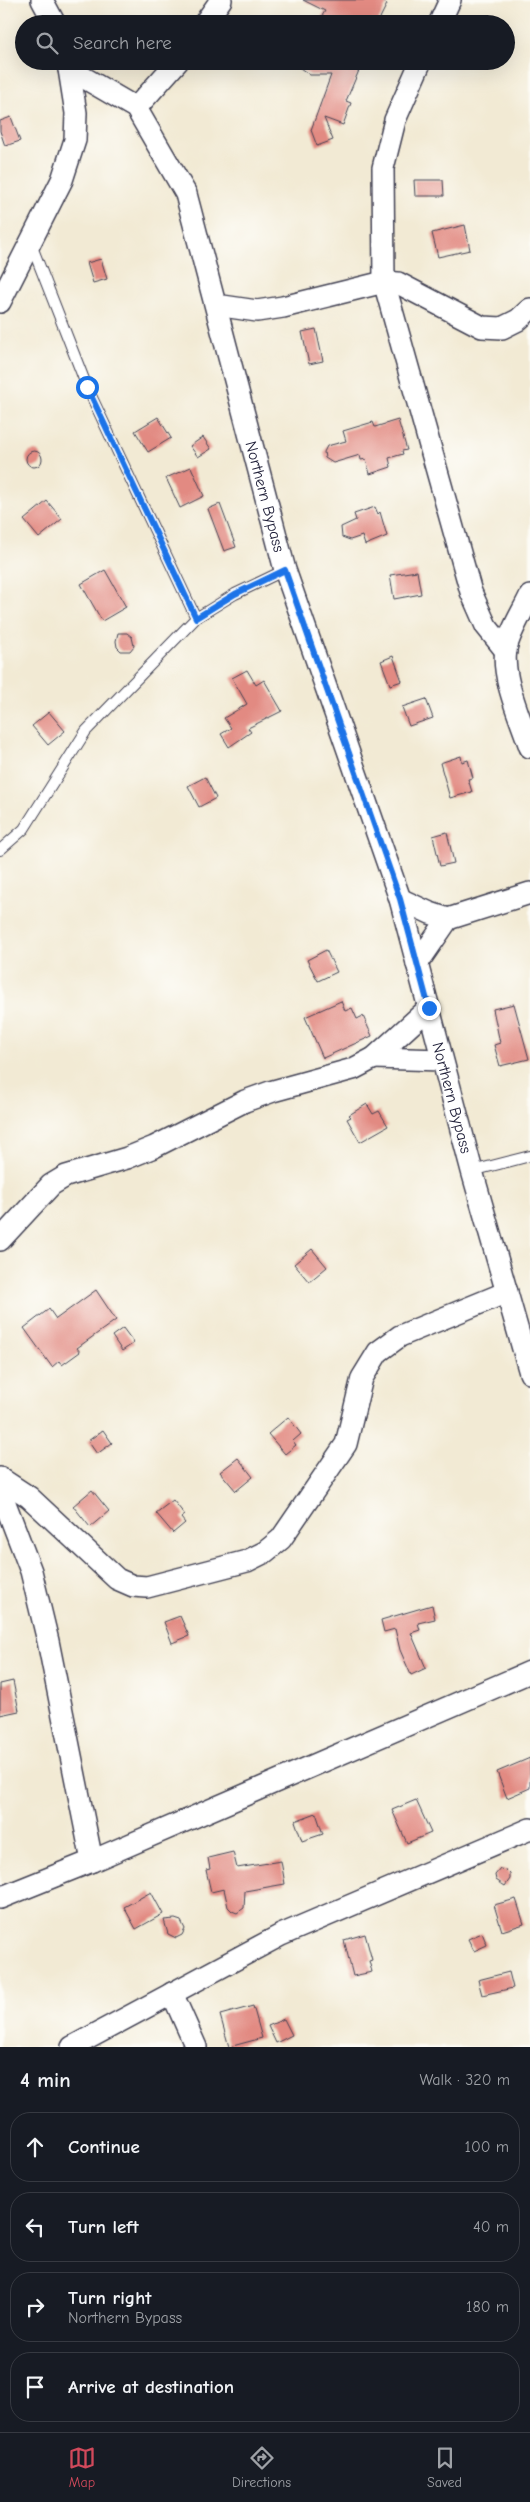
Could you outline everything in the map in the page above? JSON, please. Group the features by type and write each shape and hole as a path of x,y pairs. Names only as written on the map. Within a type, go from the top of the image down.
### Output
{"street":[{"path":"42,0 50,15"},
{"path":"210,15 221,0"},
{"path":"443,15 450,0"},
{"path":"0,302 62,180 75,140 76,113 69,70"},
{"name":"Northern Bypass","path":"76,70 136,108 186,194 285,570 400,899 472,1171 530,1373"},
{"path":"136,108 170,70"},
{"path":"418,70 394,120 383,168 384,282 471,592 486,626 506,650"},
{"path":"216,305 257,311 266,310 384,282 398,283 482,327 502,328 518,320 530,309"},
{"path":"530,596 511,633 506,650 508,679 530,747"},
{"path":"400,899 448,919 530,893"},
{"path":"417,964 448,919"},
{"path":"0,1240 51,1185 66,1176 136,1155 245,1101 273,1091 354,1069 374,1058 429,1008"},
{"path":"374,1058 442,1060"},
{"path":"0,1478 28,1497 116,1580 133,1586 147,1587 247,1561 265,1552 281,1539 346,1444 362,1378 378,1352 400,1336 507,1292"},
{"path":"0,1490 33,1580 48,1641 92,1861"},
{"path":"0,1898 92,1861 530,1672"},
{"path":"72,2047 281,1934 530,1830"},
{"path":"172,1993 196,2047"}],"lane":[{"path":"30,241 87,387 196,618"},
{"path":"0,850 24,829 86,731 196,618 235,594 285,570"},
{"path":"472,1171 530,1156"}],"building":[{"path":"303,0 379,0 387,4 382,15 323,15 325,11"},
{"path":"303,70 359,70 346,101 351,103 343,125 324,118 333,140 317,146 311,130 331,75 310,75"},
{"path":"11,117 20,141 5,146 0,131 0,121"},
{"path":"414,180 443,180 444,196 415,196"},
{"path":"465,225 470,250 438,257 432,233"},
{"path":"101,259 107,279 93,283 87,263"},
{"path":"316,329 323,361 309,364 302,332"},
{"path":"158,417 171,438 148,452 135,431"},
{"path":"398,420 407,450 402,451 403,454 389,458 391,467 370,474 366,459 361,460 360,455 333,463 325,458 324,452 327,446 346,441 343,431 373,422 375,427"},
{"path":"203,437 211,449 198,457 190,446"},
{"path":"31,451 37,451 42,456 40,465 31,467 26,462 26,456"},
{"path":"191,467 204,496 180,508 166,478"},
{"path":"47,501 62,519 39,538 24,520"},
{"path":"220,504 236,547 224,551 208,509"},
{"path":"375,507 378,514 380,512 387,536 365,545 362,536 350,540 342,537 341,527 356,520 354,514"},
{"path":"105,570 126,607 102,621 81,584"},
{"path":"417,571 421,594 394,599 390,575"},
{"path":"118,633 127,633 132,637 134,646 130,651 121,651 117,647"},
{"path":"393,656 402,681 390,685 381,661"},
{"path":"247,670 256,685 264,680 282,711 248,728 251,732 229,747 221,734 231,728 224,718 247,704 232,678"},
{"path":"426,699 433,718 409,726 402,707"},
{"path":"49,712 65,731 48,745 32,726"},
{"path":"461,756 462,762 468,760 473,778 468,779 472,792 450,798 440,763"},
{"path":"205,777 216,798 199,807 188,786"},
{"path":"447,832 454,863 440,866 433,836"},
{"path":"326,950 337,972 318,981 307,960"},
{"path":"341,1001 345,1011 352,1008 357,1019 363,1016 372,1036 323,1058 305,1017"},
{"path":"514,1004 529,1059 500,1066 494,1045 500,1043 493,1009"},
{"path":"367,1104 373,1114 379,1111 388,1126 360,1142 347,1119 351,1117 349,1115"},
{"path":"312,1249 327,1267 309,1282 294,1264"},
{"path":"96,1290 116,1320 77,1348 80,1352 62,1365 59,1361 52,1367 24,1328 49,1309 56,1319"},
{"path":"123,1328 134,1343 122,1351 112,1336"},
{"path":"288,1417 301,1434 293,1441 296,1445 285,1454 268,1434"},
{"path":"103,1430 112,1443 97,1454 88,1441"},
{"path":"238,1458 253,1477 236,1491 220,1472"},
{"path":"92,1490 109,1511 90,1527 73,1506"},
{"path":"173,1500 185,1515 181,1518 185,1523 173,1533 156,1513"},
{"path":"432,1605 435,1619 418,1623 420,1630 411,1633 426,1668 411,1675 400,1650 395,1629 384,1632 381,1620"},
{"path":"180,1616 189,1636 172,1643 164,1622"},
{"path":"13,1681 19,1711 0,1715 0,1684"},
{"path":"530,1758 530,1788 507,1798 497,1772"},
{"path":"416,1800 431,1833 407,1843 392,1810"},
{"path":"316,1813 323,1834 302,1841 295,1821"},
{"path":"233,1852 237,1868 281,1861 285,1884 245,1891 244,1908 237,1913 228,1907 224,1889 211,1892 206,1870 210,1869 208,1858"},
{"path":"500,1869 506,1870 510,1874 510,1879 505,1886 496,1880 495,1875"},
{"path":"151,1892 163,1914 136,1929 124,1907"},
{"path":"516,1899 524,1924 502,1931 494,1905"},
{"path":"175,1919 181,1921 185,1929 182,1935 176,1938 168,1934 164,1920"},
{"path":"482,1933 487,1945 474,1951 468,1939"},
{"path":"365,1934 372,1960 369,1961 372,1972 353,1976 344,1940"},
{"path":"509,1972 513,1988 482,1995 478,1980"},
{"path":"253,2006 262,2038 229,2047 220,2015"},
{"path":"284,2019 292,2035 276,2043 268,2026"}],"route":[{"path":"87,387 196,618 235,594 285,570 400,899 429,1008"}]}
